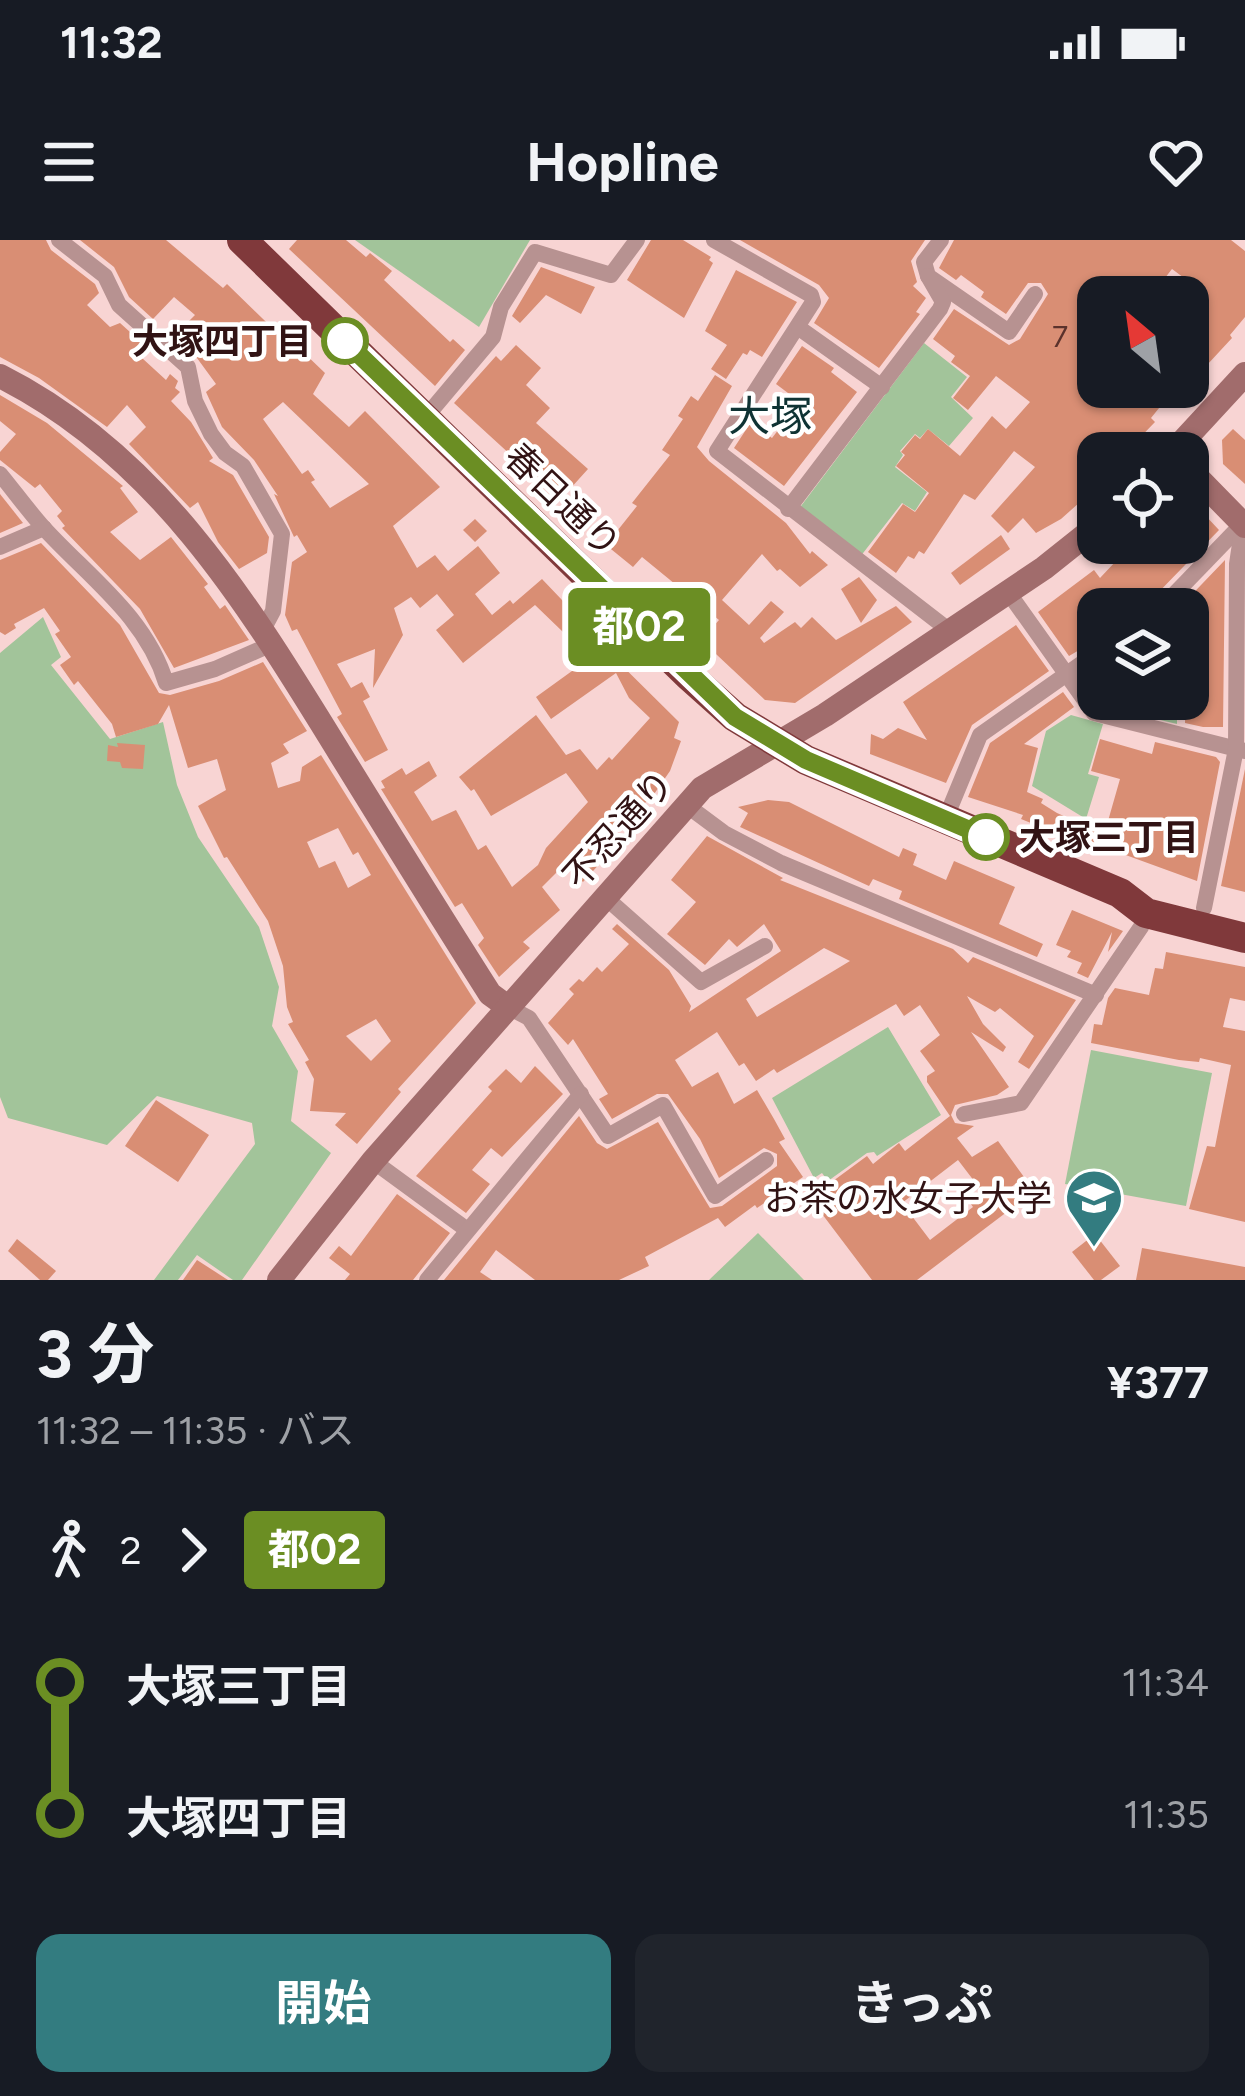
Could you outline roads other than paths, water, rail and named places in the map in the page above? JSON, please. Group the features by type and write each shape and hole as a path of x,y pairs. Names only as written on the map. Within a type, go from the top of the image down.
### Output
{"highway":[{"name":"春日通り","path":"242,240 715,700 775,744 1120,893 1146,913 1245,938"},
{"name":"春日通り","path":"1120,893 1152,894 1245,917"}],"main road":[{"path":"1191,432 1245,374"},
{"path":"0,376 54,406 122,460 201,542 268,636 490,994 508,1007"},
{"path":"1209,489 1244,524"},
{"name":"不忍通り","path":"279,1280 373,1161 685,804 718,777 950,631 1077,541"}],"street":[{"path":"0,474 44,528 108,589 149,647 166,682 215,669 268,636 282,534 243,466 211,434 188,367 119,305 106,276 59,240"},
{"path":"424,419 493,337 501,307 535,252 611,275 637,240"},
{"path":"714,240 811,295 813,302 717,451 950,631"},
{"path":"788,509 943,302 924,262 941,240"},
{"path":"928,276 1009,332 1035,294"},
{"path":"799,328 882,386"},
{"path":"1181,588 1244,524"},
{"path":"1204,908 1240,750 1237,564 1244,524"},
{"path":"0,548 44,528"},
{"path":"1008,592 1094,713 1240,750"},
{"path":"945,820 980,735 1077,667"},
{"path":"685,804 724,832 781,862 1096,995"},
{"path":"605,897 700,982 765,946"},
{"path":"964,1114 1021,1103 1146,913"},
{"path":"508,1007 529,1018 608,1136 663,1105 715,1196 766,1160"},
{"path":"427,1280 581,1094"},
{"path":"373,1161 466,1229"}],"place":[{"name":"大塚四丁目","path":"345,341"},
{"name":"大塚三丁目","path":"986,837"},
{"name":"お茶の水女子大学","path":"1094,1249"}],"district":[{"name":"大塚","path":"770,416"}]}
